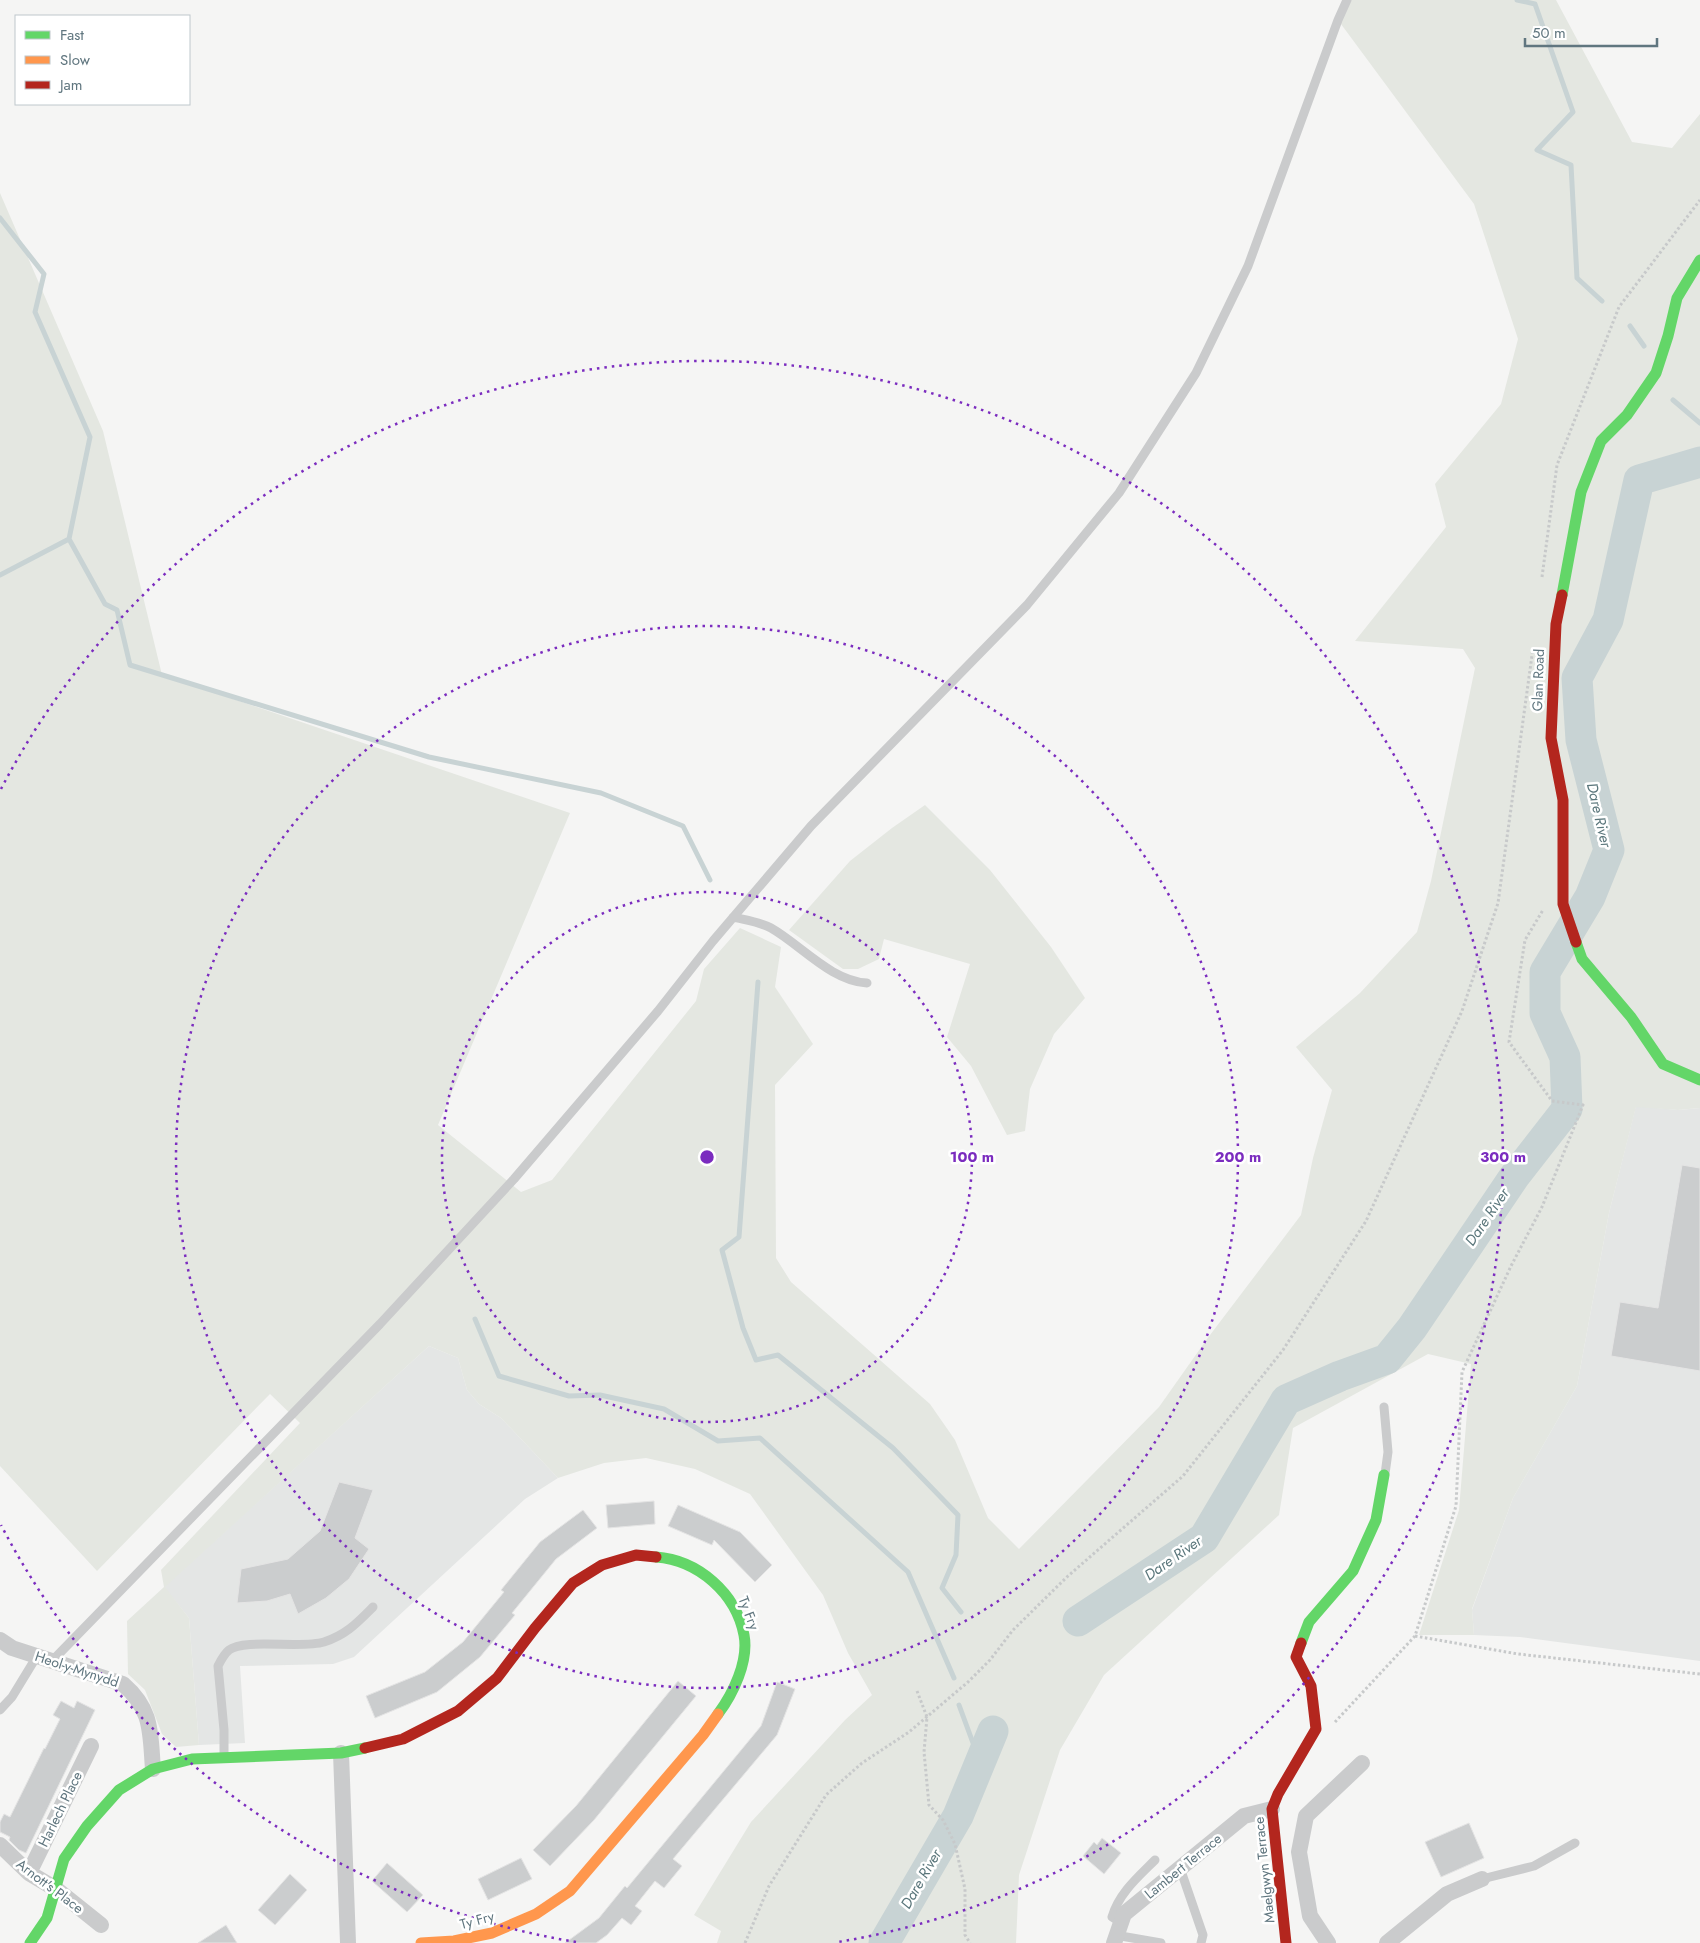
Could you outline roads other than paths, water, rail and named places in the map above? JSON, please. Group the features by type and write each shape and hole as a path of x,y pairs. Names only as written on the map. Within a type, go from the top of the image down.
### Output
{"street":[{"name":"Glan Road","path":"1700,260 1677,298 1656,374 1627,415 1601,441 1581,492 1555,633 1551,738 1563,800 1563,904 1582,959 1631,1017 1663,1064 1700,1080"},
{"path":"1275,1801 1316,1729 1311,1686 1296,1657 1309,1622 1353,1571 1376,1520 1384,1475"},
{"name":"Ty Fry","path":"30,1943 47,1918 64,1859 87,1826 119,1790 153,1769 192,1759 341,1753 403,1739 458,1711 497,1678 573,1582 602,1565 636,1555 672,1558 704,1573 731,1601 744,1636 742,1668 730,1700 703,1735 570,1891 536,1914 492,1934 454,1941 421,1943"},
{"name":"Heol-y-Mynydd","path":"0,1640 12,1648 123,1684 137,1697 149,1723 153,1769"},
{"name":"Harlech Place","path":"29,1873 91,1746"},
{"path":"341,1753 348,1943"},
{"path":"1328,1943 1310,1916 1299,1852 1306,1816 1362,1763"},
{"name":"Lambert Terrace","path":"1116,1934 1124,1914 1244,1816 1275,1801"},
{"name":"Maelgwyn Terrace","path":"1275,1801 1286,1943"},
{"name":"Arnott's Place","path":"0,1845 29,1873 56,1889 101,1925"},
{"path":"1387,1943 1448,1894 1482,1879"},
{"path":"1285,1918 1308,1905"}],"lane":[{"path":"0,1710 44,1659 380,1324 475,1222 658,1011 733,917 811,826 1027,606 1118,493 1196,373 1248,266 1347,0"},
{"path":"733,917 769,927 816,961 852,983 866,984"},
{"path":"1384,1407 1388,1452 1384,1475"},
{"path":"224,1757 224,1730 218,1666 230,1649 249,1645 322,1643 347,1633 373,1607"},
{"path":"1482,1879 1534,1866 1575,1843"},
{"path":"1156,1860 1129,1886 1116,1903 1112,1917 1116,1934 1161,1943"},
{"path":"1180,1868 1203,1935 1201,1943"}],"waterway":[{"path":"1517,0 1535,4 1573,112 1537,150 1571,165 1577,278 1602,301"},
{"path":"0,218 44,274 35,312 90,437 69,539 105,604 117,610 130,665 429,757 601,793 683,826 710,880"},
{"path":"1630,326 1644,346"},
{"path":"1673,400 1700,423"},
{"name":"Dare River","path":"1078,1621 1204,1538 1286,1400 1340,1376 1387,1359 1412,1328 1514,1177 1567,1109 1565,1057 1545,1013 1545,972 1590,897 1609,850 1581,740 1577,678 1608,620 1639,480 1700,462"},
{"path":"0,575 69,539"},
{"path":"758,982 739,1237 722,1250 743,1328 756,1360 778,1355 893,1448 958,1515 956,1555 942,1588 961,1612"},
{"path":"475,1319 499,1376 569,1396 600,1395 664,1409 718,1441 760,1438 908,1572 954,1678"},
{"path":"959,1705 980,1762"},
{"name":"Dare River","path":"884,1943 958,1816 993,1731"}]}
